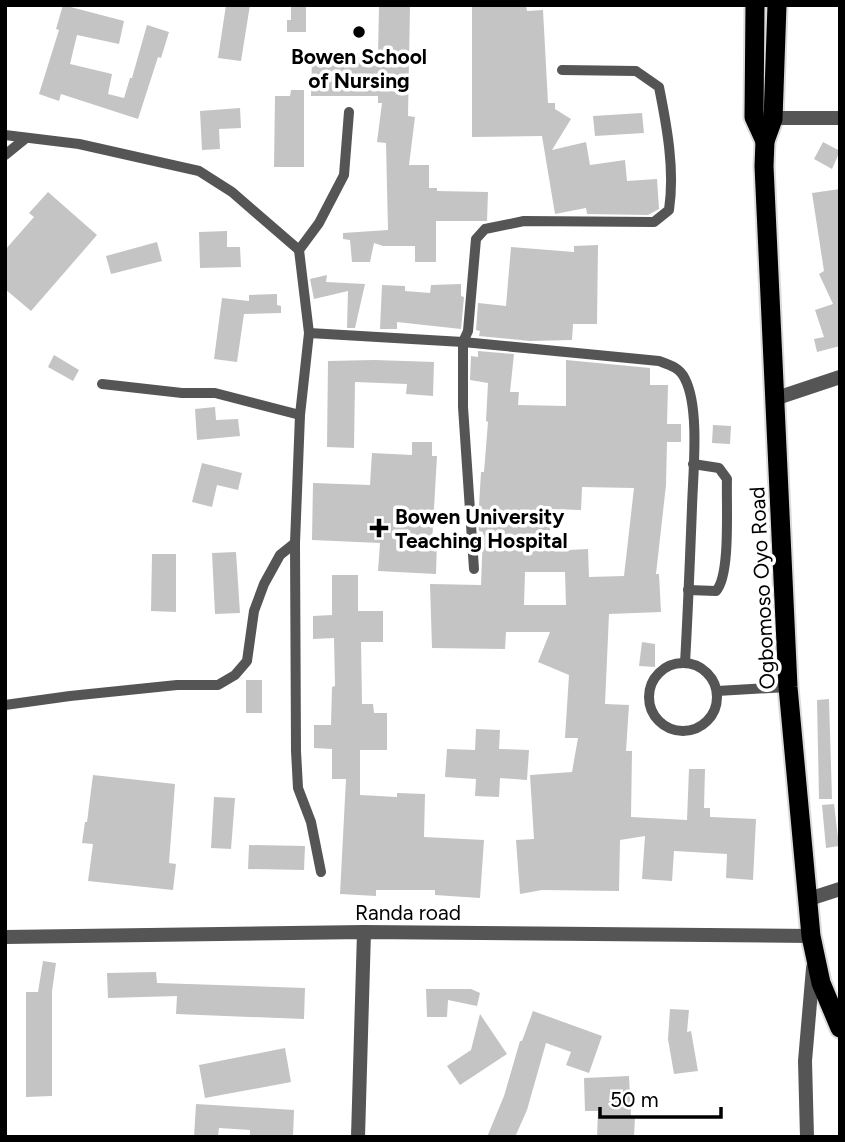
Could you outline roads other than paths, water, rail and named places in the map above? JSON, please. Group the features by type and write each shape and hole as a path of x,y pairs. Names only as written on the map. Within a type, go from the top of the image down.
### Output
{"highway":[{"name":"Ogbomoso Oyo Road","path":"755,5 764,118 788,687 813,944 821,983 840,1028"},
{"name":"Ogbomoso Oyo Road","path":"764,118 777,5"}],"street":[{"path":"764,118 840,118"},
{"path":"776,398 840,377"},
{"path":"808,899 840,889"},
{"path":"358,1137 364,932"},
{"name":"Randa road","path":"5,937 364,932 813,944"},
{"path":"807,1137 805,1061 813,944"}],"lane":[{"path":"474,569 463,407 463,342 469,321 476,239 485,229 524,221 654,222 669,210 672,192 667,129 659,87 636,71 562,70"},
{"path":"299,250 320,223 344,175 349,112"},
{"path":"5,135 79,144 199,171 232,192 299,250 309,333 300,415 295,543 298,788 311,822 321,872"},
{"path":"5,155 26,138"},
{"path":"309,333 463,342 659,361 675,367 684,376 689,389 693,417 694,464 685,663"},
{"path":"102,384 182,393 215,393 300,415"},
{"path":"688,590 716,591 722,585 725,566 727,479 719,468 694,464"},
{"path":"5,705 164,687 218,685 235,675 247,661 254,611 264,584 280,555 295,543"},
{"path":"685,663 702,669 709,675 717,691 717,700 711,716 689,731 671,730 656,720 649,704 648,695 654,678 668,666 685,663"},
{"path":"717,691 788,687"}],"place":[{"name":"Bowen School of Nursing","path":"359,32"},
{"name":"Bowen University Teaching Hospital","path":"379,528"}]}
